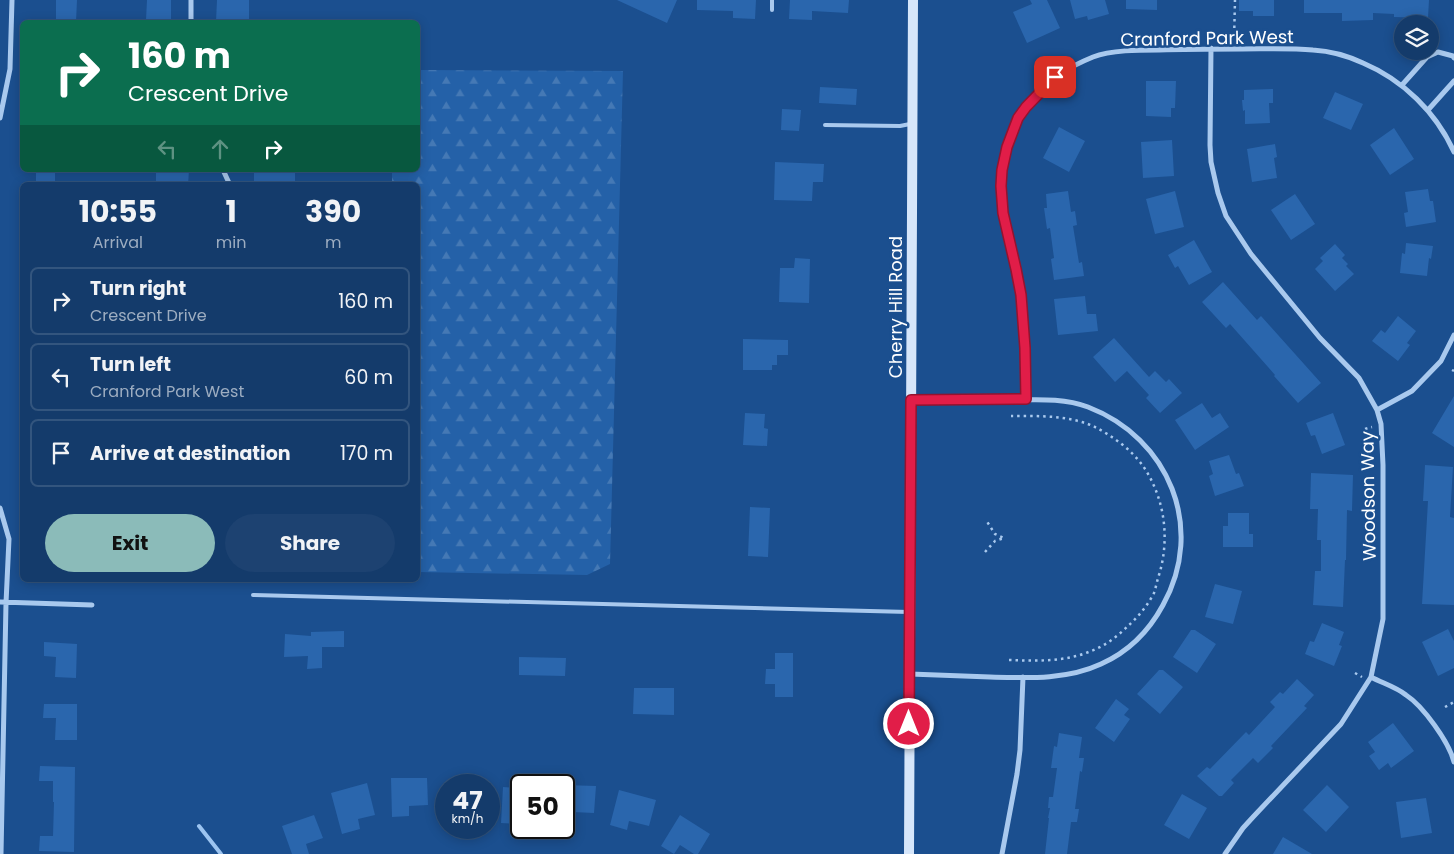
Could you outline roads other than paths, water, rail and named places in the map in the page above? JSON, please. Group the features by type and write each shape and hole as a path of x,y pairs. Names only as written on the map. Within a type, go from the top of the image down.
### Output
{"main road":[{"name":"Cherry Hill Road","path":"909,854 913,0"}],"street":[{"path":"0,118 10,70 12,0"},
{"path":"191,0 191,20"},
{"name":"Cranford Park West","path":"1026,399 1021,295 1015,260 1003,213 1002,170 1007,147 1018,118 1055,77 1094,57 1128,50 1211,48 1314,50 1337,54 1364,63 1402,85 1428,110 1454,152"},
{"name":"Woodson Way","path":"1211,48 1211,162 1218,193 1226,216 1251,254 1320,338 1359,378 1377,410 1381,424 1383,465 1383,619 1370,677 1341,724 1243,828 1226,854"},
{"path":"1402,85 1428,57 1438,52 1453,56 1454,58"},
{"path":"1428,110 1454,82"},
{"path":"1377,410 1412,391 1441,361 1454,335"},
{"path":"910,674 1056,676 1069,675 1110,660 1132,644 1154,620 1167,598 1177,570 1181,543 1179,512 1171,485 1156,457 1142,441 1114,418 1086,406 1061,401 1026,399 911,400"},
{"path":"0,508 9,539 3,602 1,854"},
{"path":"3,602 92,605"},
{"path":"1002,854 1020,750 1023,677"},
{"path":"1370,677 1407,695 1432,720 1451,752 1454,762"}],"lane":[{"path":"772,0 772,10"},
{"path":"825,125 900,126 913,124"},
{"path":"253,594 909,612"}],"waterway":[{"path":"199,826 221,854"}]}
